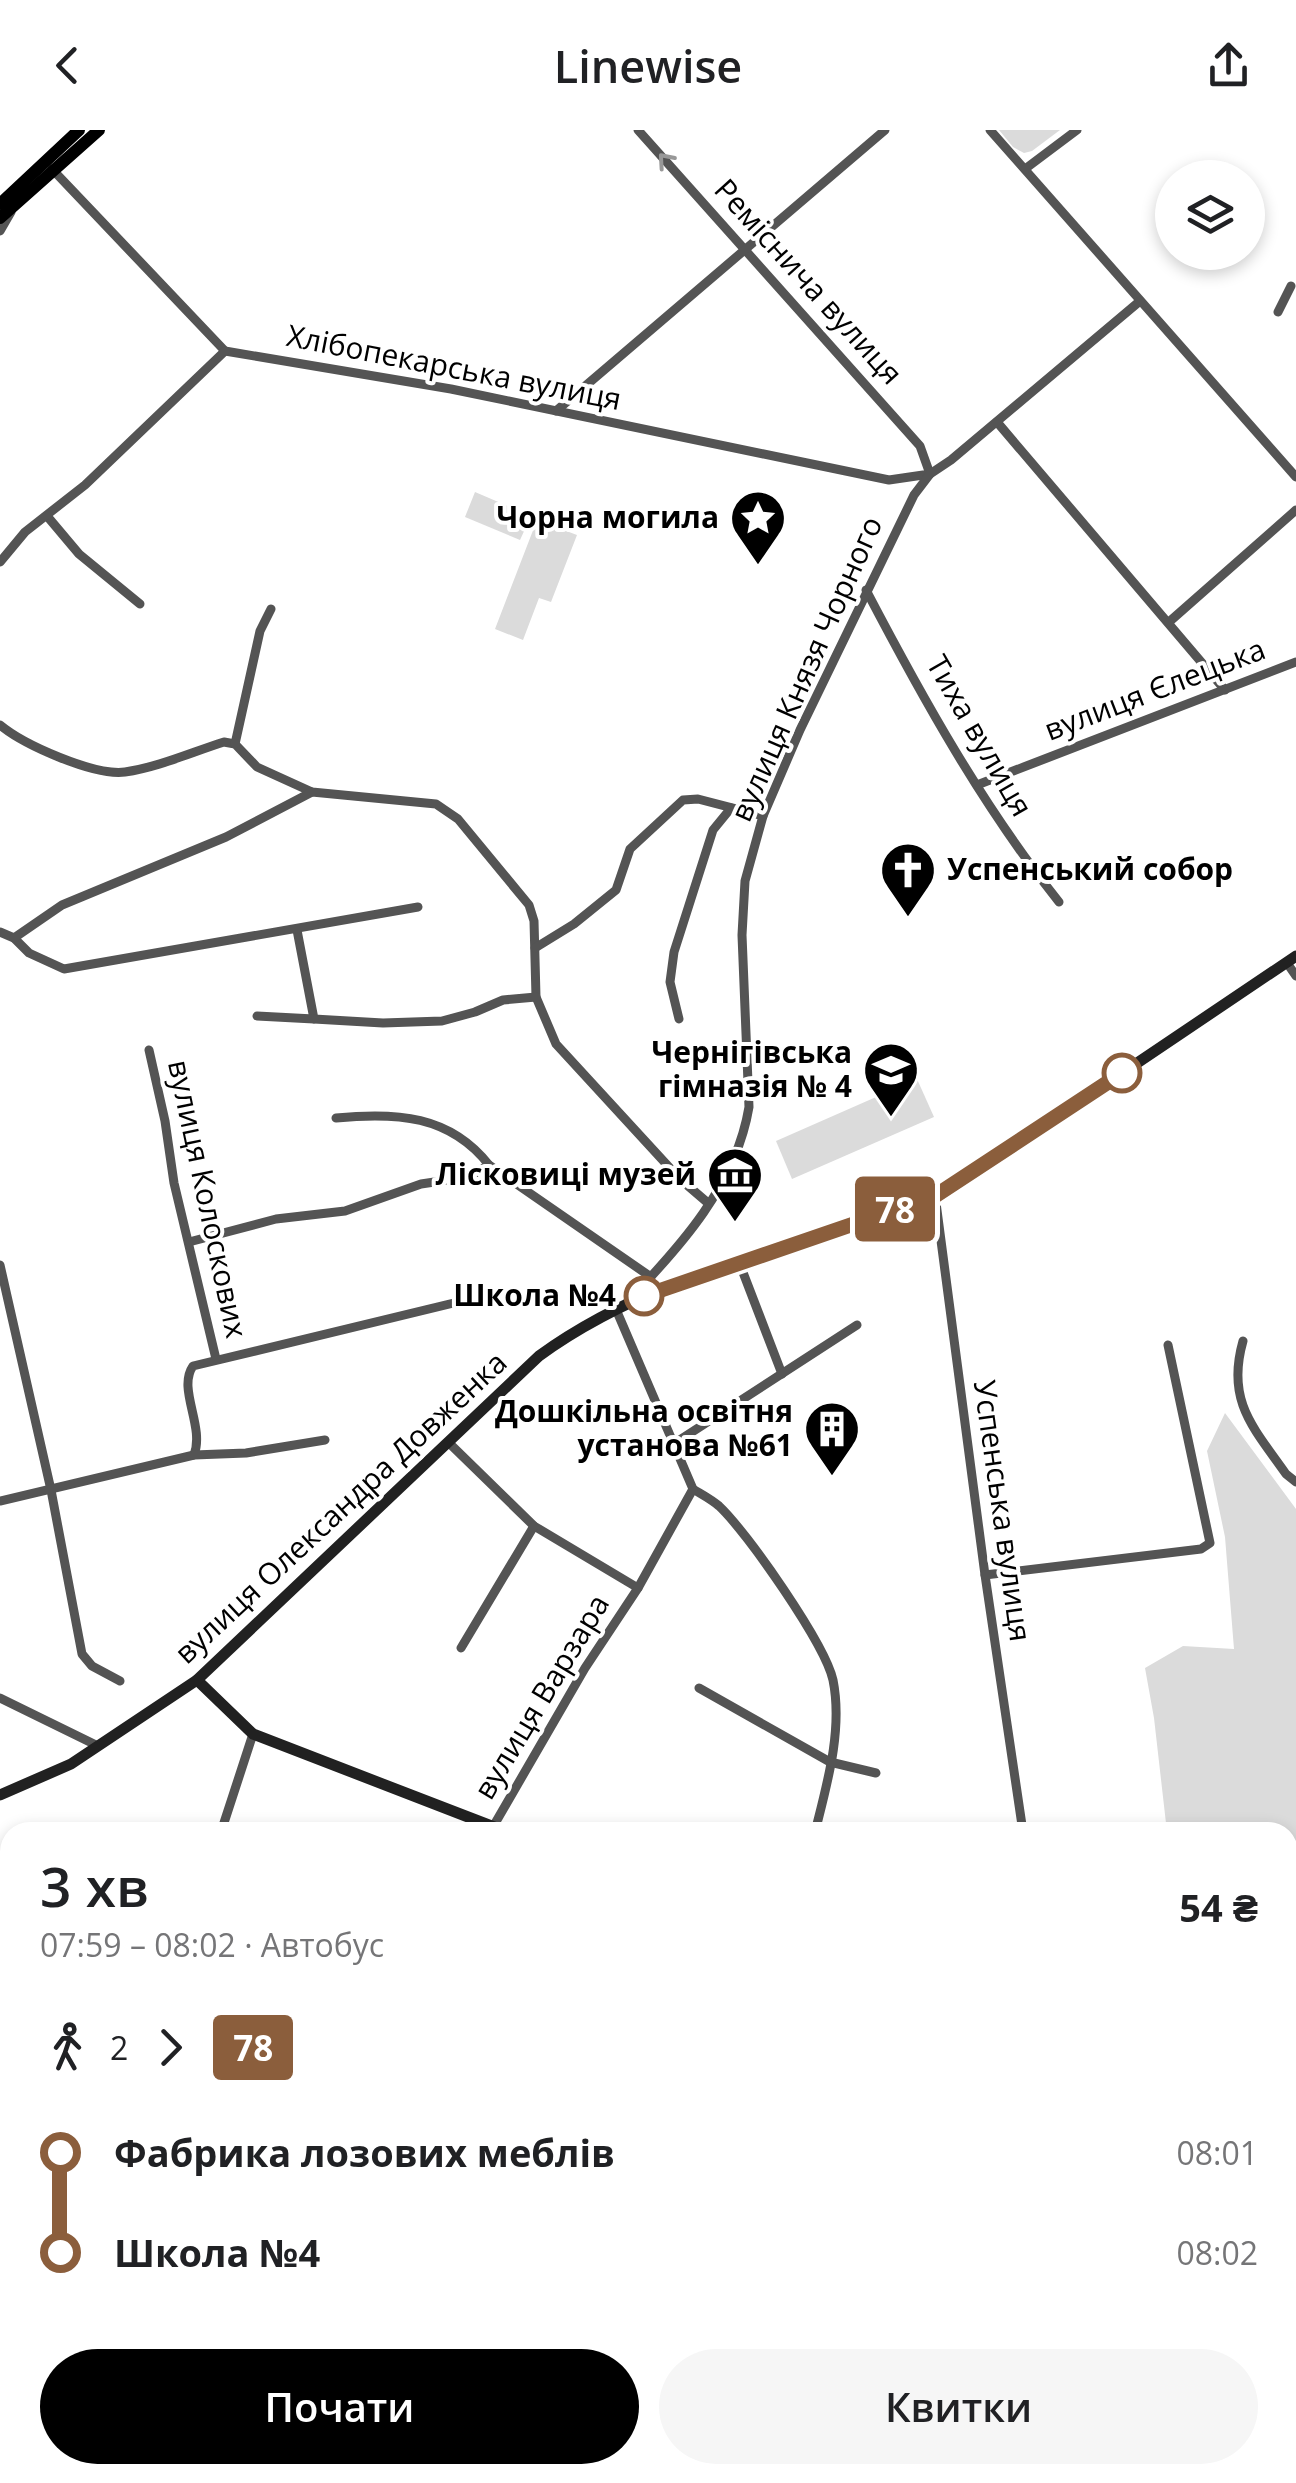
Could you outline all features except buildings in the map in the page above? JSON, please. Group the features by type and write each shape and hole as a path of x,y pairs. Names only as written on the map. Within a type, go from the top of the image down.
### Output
{"main road":[{"path":"50,166 79,130"},
{"path":"0,218 7,205 50,166 99,130"},
{"name":"вулиця Олександра Довженка","path":"0,1794 70,1764 197,1680 538,1356 581,1326 620,1305 935,1196 1292,960"},
{"path":"197,1680 253,1734 472,1822"}],"street":[{"name":"Реміснича вулиця","path":"638,130 920,446 930,474"},
{"path":"556,411 885,130"},
{"path":"990,130 1296,476"},
{"path":"1025,169 1077,130"},
{"path":"0,562 26,532 85,486 225,352 50,166"},
{"path":"0,231 7,205"},
{"path":"1278,312 1291,286"},
{"name":"вулиця Князя Чорного","path":"620,1305 669,1259 731,1171 749,1107 750,1054 742,934 745,881 762,816 914,495 930,474 1140,301"},
{"name":"Хлібопекарська вулиця","path":"225,352 451,389 889,480 930,474"},
{"path":"997,422 1225,690"},
{"path":"1169,622 1296,510"},
{"path":"47,516 79,554 140,604"},
{"name":"Тиха вулиця","path":"866,590 976,785 1018,851 1060,902"},
{"path":"235,744 256,646 272,610"},
{"name":"вулиця Єлецька","path":"976,785 1296,662"},
{"path":"0,727 53,753 120,773 224,742 235,744 257,767 312,792 436,804 458,819 529,905 534,920 536,996 556,1044 708,1203"},
{"path":"14,938 62,906 226,837 312,792"},
{"path":"535,948 574,924 616,890 630,849 683,800 698,798 762,816"},
{"path":"680,1019 670,982 674,952 713,830 732,808"},
{"path":"0,932 14,938 28,952 64,969 418,907"},
{"path":"297,930 314,1019"},
{"path":"1292,960 1296,976"},
{"path":"257,1016 383,1024 442,1021 503,1000 536,996"},
{"name":"вулиця Колоскових","path":"149,1050 174,1184 216,1359"},
{"path":"336,1118 379,1116 428,1122 454,1131 473,1144 489,1164 651,1277"},
{"path":"189,1242 276,1218 345,1210 421,1184 468,1177 489,1164"},
{"name":"Успенська вулиця","path":"935,1196 1022,1822"},
{"path":"739,1262 782,1374"},
{"path":"0,1265 51,1490 82,1654 92,1666 120,1681"},
{"path":"194,1455 199,1441 186,1379 193,1366 462,1301"},
{"path":"620,1305 693,1489 719,1506 745,1539 796,1607 822,1653 832,1680 835,1735 817,1822"},
{"path":"675,1443 857,1325"},
{"path":"1244,1341 1237,1364 1238,1400 1278,1462 1296,1482"},
{"path":"985,1575 1202,1550 1210,1543 1168,1345"},
{"path":"0,1500 194,1455 246,1453 325,1440"},
{"name":"вулиця Варзара","path":"448,1442 534,1526 638,1588"},
{"name":"вулиця Варзара","path":"497,1822 693,1489"},
{"path":"461,1648 534,1526"},
{"path":"700,1688 830,1762 876,1773"},
{"path":"0,1698 96,1745"},
{"path":"224,1822 253,1734"}],"shaded area":[{"path":"999,130 1060,130 1024,153 1013,147"},
{"path":"475,492 531,516 520,540 465,517"},
{"path":"537,520 577,535 551,602 539,598 523,640 495,629"},
{"path":"917,1079 934,1117 792,1179 776,1141"},
{"path":"1225,1413 1296,1509 1296,1822 1166,1822 1145,1668 1183,1646 1234,1649 1225,1537 1207,1451"}],"bus line":[{"name":"78","path":"644,1296 935,1196 1122,1073"}],"place":[{"name":"Чорна могила","path":"758,567"},
{"name":"Успенський собор","path":"908,919"},
{"name":"Чернігівська гімназія № 4","path":"891,1119"},
{"name":"Лісковиці музей","path":"735,1224"},
{"name":"Школа №4","path":"644,1296"},
{"name":"Дошкільна освітня установа №61","path":"832,1478"}]}
